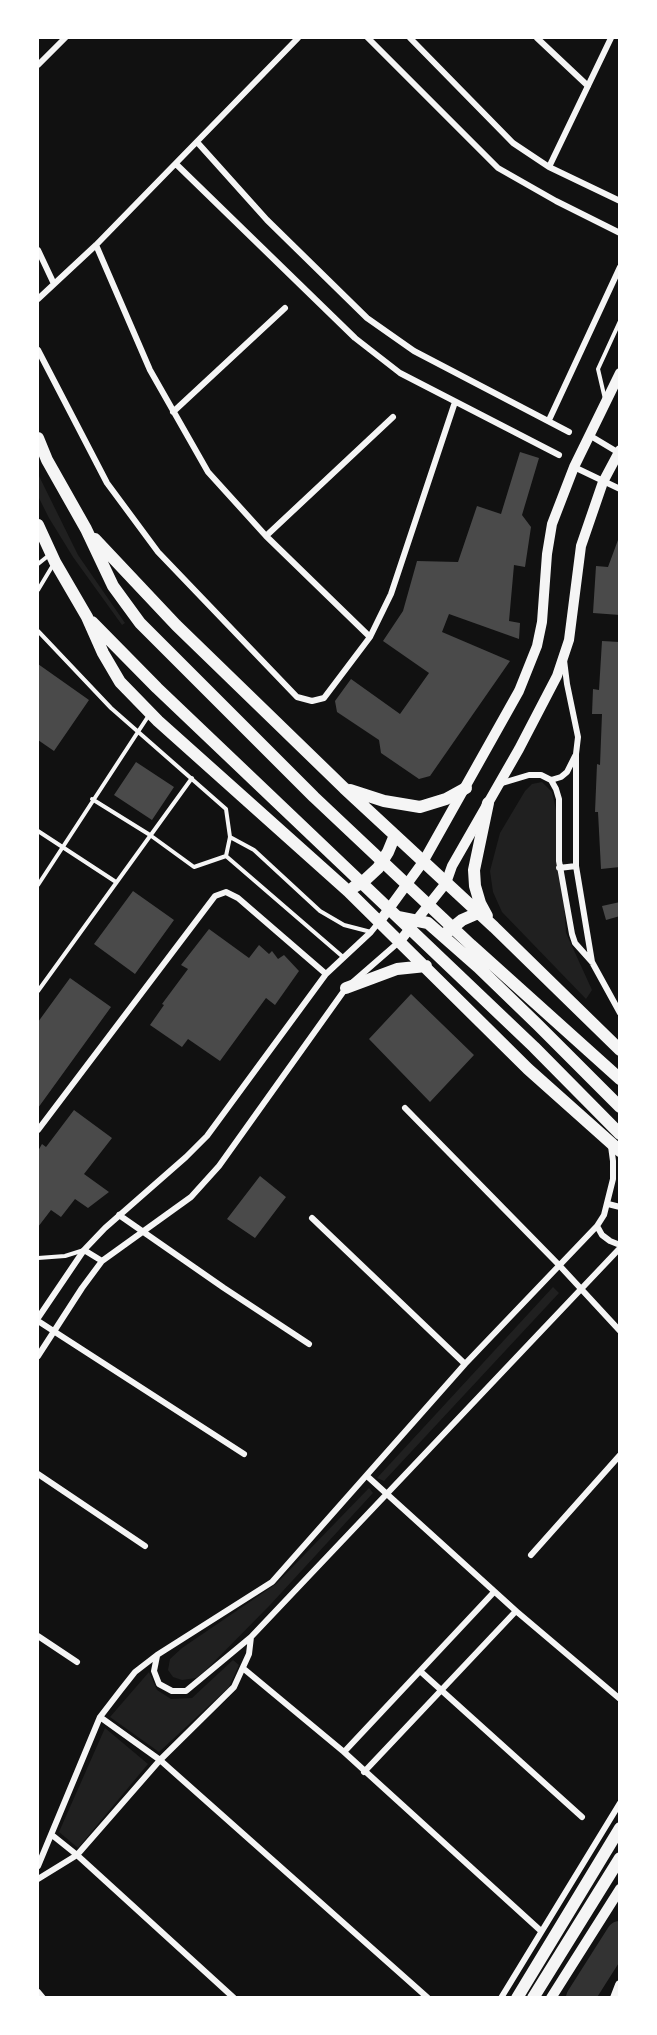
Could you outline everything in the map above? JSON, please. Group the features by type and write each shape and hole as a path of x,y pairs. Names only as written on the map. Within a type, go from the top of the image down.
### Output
{"main road":[{"path":"380,921 423,862 519,691 537,646 542,622 547,554 552,524 574,467 620,373"},
{"path":"38,438 47,460 86,529 113,586 140,624 471,945 620,1079"},
{"path":"400,941 446,883 452,866 549,694 564,657 572,622 581,546 603,482 619,452"},
{"path":"38,525 53,558 87,617 103,653 120,682 150,713 380,921 528,1069 615,1148"},
{"path":"86,529 176,625 620,1050"},
{"path":"87,617 158,688 596,1108 620,1134"},
{"path":"344,788 384,801 420,807 446,799 466,788"},
{"path":"488,802 474,870 475,886 480,903 494,927"},
{"path":"348,891 378,868 395,835"},
{"path":"428,968 436,948 446,933 462,920 478,913"},
{"path":"396,916 428,923 478,967 620,1107"},
{"path":"346,988 397,969 428,968"},
{"path":"517,1998 620,1828"},
{"path":"533,1998 620,1858"},
{"path":"550,1998 620,1889"},
{"path":"615,1998 620,1986"}],"street":[{"path":"38,65 65,38"},
{"path":"38,300 96,245 298,38"},
{"path":"368,38 498,168 556,201 620,233"},
{"path":"410,38 513,143 549,167 620,201"},
{"path":"537,38 588,86"},
{"path":"549,167 611,38"},
{"path":"197,142 267,220 367,318 414,351 569,432"},
{"path":"176,164 355,338 400,373 559,455"},
{"path":"96,245 150,370 208,472 266,536 370,637"},
{"path":"38,250 54,284"},
{"path":"549,420 620,267"},
{"path":"173,412 285,308"},
{"path":"38,350 107,483 158,552 297,697 312,701 324,698 370,637 391,594 455,402"},
{"path":"266,536 393,417"},
{"path":"589,435 619,452"},
{"path":"574,467 620,489"},
{"path":"564,657 578,737 576,866 582,912 590,937 592,962"},
{"path":"499,784 529,775 551,780 561,777 567,772 576,754"},
{"path":"551,780 559,799 560,868 567,915 575,943 592,962 620,1013"},
{"path":"560,868 576,866"},
{"path":"38,1130 215,896 226,892 238,898 326,974"},
{"path":"567,915 582,912"},
{"path":"244,1454 54,1332 38,1319 84,1250 119,1215 207,1136 326,974 380,921"},
{"path":"38,1356 102,1261 190,1197 219,1166 346,988 400,941"},
{"path":"405,1108 559,1265 620,1331"},
{"path":"38,1866 100,1717 135,1672 157,1655 272,1582 465,1364 597,1226 608,1204 613,1179 615,1148"},
{"path":"608,1204 620,1207"},
{"path":"119,1215 309,1344"},
{"path":"312,1218 465,1364"},
{"path":"157,1655 154,1671 159,1684 171,1690 186,1691 251,1637 620,1247 602,1235 597,1226"},
{"path":"84,1250 102,1261"},
{"path":"531,1556 620,1455"},
{"path":"38,1474 145,1546"},
{"path":"367,1476 494,1592 620,1700"},
{"path":"344,1752 494,1592"},
{"path":"364,1772 516,1611"},
{"path":"38,1636 77,1662"},
{"path":"38,1879 77,1855 160,1760 234,1688 249,1654 251,1637"},
{"path":"244,1669 344,1752 541,1931"},
{"path":"420,1671 582,1817"},
{"path":"100,1717 160,1760 428,1998"},
{"path":"501,1998 620,1803"},
{"path":"52,1835 234,1998"},
{"path":"38,1992 44,1998"}],"lane":[{"path":"606,401 598,369 620,321"},
{"path":"38,564 53,558"},
{"path":"38,590 53,558"},
{"path":"38,631 111,708 226,809 231,837 226,856"},
{"path":"38,885 150,713"},
{"path":"38,991 192,778"},
{"path":"92,799 150,835 194,867 226,856"},
{"path":"38,831 116,882"},
{"path":"231,837 254,850 320,911 344,925 371,932"},
{"path":"226,856 344,958"},
{"path":"38,1258 65,1256 84,1250"}],"shaded area":[{"path":"38,474 78,555 125,623 122,625 73,557 49,518 38,496"},
{"path":"542,782 552,792 558,819 566,933 592,990 586,999 502,912 493,892 490,871 500,833 525,791 532,784"},
{"path":"553,1287 559,1293 384,1481 377,1478"},
{"path":"369,1488 373,1493 270,1605 206,1670 196,1678 182,1680 173,1677 168,1670 170,1659 182,1648 276,1584"},
{"path":"233,1660 239,1665 229,1687 159,1752 110,1717 149,1672 157,1690 171,1699 192,1698"},
{"path":"105,1728 148,1764 78,1848 59,1832"}],"building":[{"path":"520,452 539,458 522,515 531,527 525,567 514,565 509,621 520,623 519,639 449,614 442,632 510,661 430,776 419,779 381,753 379,740 337,712 335,701 351,679 400,714 429,673 383,641 403,611 417,561 458,562 477,506 501,514"},
{"path":"618,540 620,540 620,615 593,613 596,566 608,567"},
{"path":"602,641 620,642 620,867 601,869 598,812 595,812 602,714 592,714 593,689 599,690"},
{"path":"38,664 89,700 54,751 38,740"},
{"path":"136,762 174,787 152,820 114,795"},
{"path":"133,891 174,920 135,974 94,944"},
{"path":"620,902 620,916 606,920 602,906"},
{"path":"209,929 249,958 259,945 269,954 272,951 278,959 284,955 299,971 275,1005 266,998 220,1061 188,1039 182,1047 150,1025 164,1005 162,1004 188,969 181,965"},
{"path":"70,978 111,1007 38,1108 38,1022"},
{"path":"411,994 474,1055 430,1102 369,1039"},
{"path":"74,1110 112,1138 84,1174 109,1192 88,1208 75,1199 61,1217 51,1210 38,1227 38,1151 42,1144 46,1147"},
{"path":"260,1176 286,1197 255,1238 227,1219"}],"waterway":[{"path":"580,1998 620,1935"}]}
